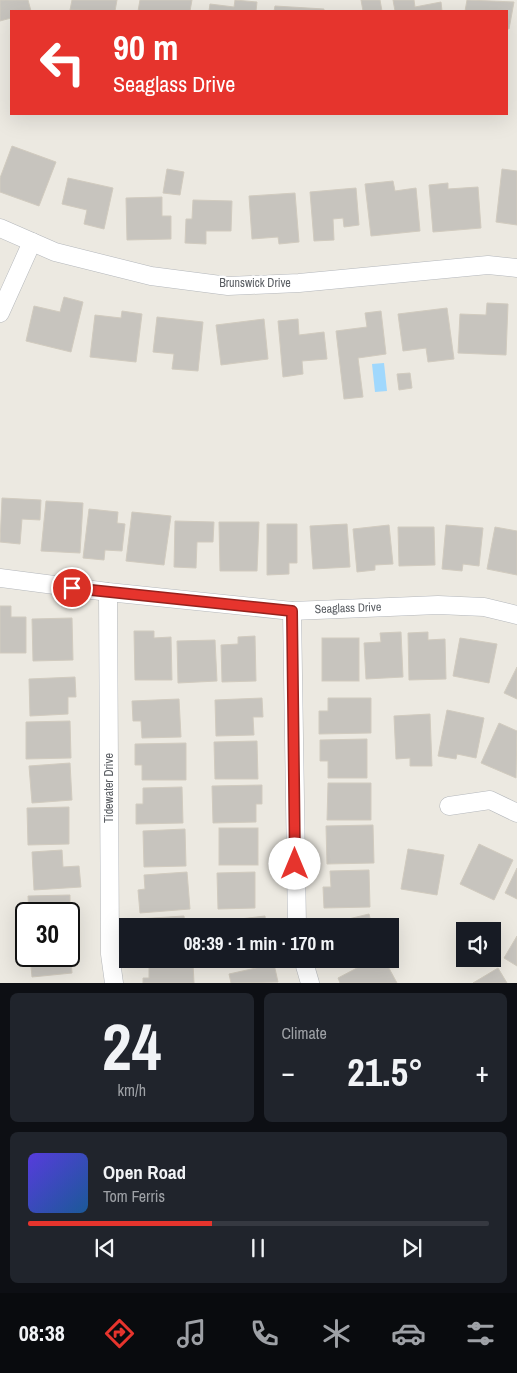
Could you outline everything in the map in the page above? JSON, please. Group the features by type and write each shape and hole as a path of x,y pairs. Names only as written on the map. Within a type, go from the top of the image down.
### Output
{"street":[{"name":"Brunswick Drive","path":"0,228 55,252 151,276 228,286 299,283 488,265 517,268"},
{"path":"0,313 32,242"},
{"name":"Seaglass Drive","path":"0,578 108,592 292,611 438,604 484,607 517,615"},
{"name":"Tidewater Drive","path":"108,592 110,954 114,983"},
{"path":"292,611 297,918"},
{"path":"449,806 490,800 517,813"},
{"path":"306,968 310,983"}],"water":[{"path":"384,363 387,391 375,392 372,364"}],"building":[{"path":"0,0 28,0 31,10 10,10 10,18 0,21"},
{"path":"72,0 117,0 115,10 70,10"},
{"path":"140,0 192,0 190,10 138,10"},
{"path":"235,0 257,2 256,10 209,10 210,4 234,7"},
{"path":"361,0 380,0 382,10 363,10"},
{"path":"393,0 414,0 415,7 441,2 442,10 395,10"},
{"path":"467,0 514,2 509,29 508,10 465,10"},
{"path":"275,6 324,9 324,10 274,10"},
{"path":"12,146 56,162 39,206 0,192 0,178"},
{"path":"167,169 184,172 180,195 163,193"},
{"path":"502,169 517,171 517,225 496,222"},
{"path":"68,178 113,188 104,229 84,224 87,210 62,204"},
{"path":"393,181 395,191 416,188 420,231 371,236 365,184"},
{"path":"448,183 448,189 478,187 481,228 433,232 429,185"},
{"path":"356,188 359,225 344,227 343,218 333,219 334,240 314,241 310,192"},
{"path":"295,193 299,242 279,244 278,237 252,239 249,196"},
{"path":"162,197 162,216 171,216 171,239 127,240 126,198"},
{"path":"193,200 232,201 231,231 206,231 206,244 185,243 186,219 192,219"},
{"path":"64,297 83,302 71,352 26,341 34,306 60,312"},
{"path":"487,303 508,304 506,355 458,353 460,314 486,315"},
{"path":"447,308 454,359 428,362 426,348 403,351 398,314"},
{"path":"122,311 142,314 136,362 90,357 95,315 121,318"},
{"path":"381,311 386,354 358,358 363,397 344,399 336,331 367,327 365,313"},
{"path":"157,317 203,322 198,371 172,369 174,354 153,352"},
{"path":"264,319 268,359 221,365 216,325"},
{"path":"298,319 299,335 324,332 327,359 302,361 303,374 283,377 278,321"},
{"path":"410,373 412,388 399,390 397,374"},
{"path":"2,498 41,500 40,520 22,519 20,544 0,542"},
{"path":"46,501 83,503 80,553 41,551"},
{"path":"89,509 118,512 117,523 125,524 122,551 105,550 104,560 83,558"},
{"path":"132,512 171,516 164,565 126,561"},
{"path":"175,521 214,522 213,542 197,542 196,568 174,567"},
{"path":"219,522 259,522 257,571 220,571"},
{"path":"267,524 297,524 297,563 289,563 289,574 267,575"},
{"path":"347,524 350,567 313,569 310,526"},
{"path":"389,525 393,564 375,565 375,570 357,572 353,529"},
{"path":"446,525 483,528 479,566 463,564 462,571 442,569"},
{"path":"398,527 434,527 435,565 399,566"},
{"path":"495,527 517,531 517,575 487,569"},
{"path":"0,606 11,606 11,617 26,617 26,653 0,653"},
{"path":"72,618 73,660 33,661 32,619"},
{"path":"134,631 154,631 154,638 171,637 172,680 135,680"},
{"path":"401,632 403,677 366,679 364,643 381,642 380,633"},
{"path":"428,632 428,640 445,639 446,679 409,680 408,633"},
{"path":"255,636 256,681 222,682 221,645 238,644 238,637"},
{"path":"322,638 359,638 359,681 322,681"},
{"path":"460,638 497,644 489,683 453,676"},
{"path":"215,640 217,681 178,683 177,641"},
{"path":"517,667 517,699 504,693"},
{"path":"75,677 76,697 68,697 68,714 30,716 29,679"},
{"path":"262,698 263,717 253,717 254,735 216,736 215,700"},
{"path":"328,698 371,698 371,733 319,734 319,711 328,711"},
{"path":"179,699 181,737 142,738 141,721 133,721 132,701"},
{"path":"447,710 484,718 476,758 457,754 456,759 438,756"},
{"path":"430,714 432,766 410,766 410,758 396,759 394,716"},
{"path":"70,721 71,758 26,759 26,722"},
{"path":"499,723 517,731 516,778 481,763"},
{"path":"367,739 367,778 328,778 328,761 320,761 320,740"},
{"path":"257,741 258,779 215,779 214,742"},
{"path":"186,743 186,780 142,780 142,765 135,765 135,744"},
{"path":"70,763 72,800 32,803 29,766"},
{"path":"328,783 371,783 371,820 327,820"},
{"path":"262,785 262,804 256,804 256,822 213,823 212,786"},
{"path":"182,787 183,823 136,824 136,804 143,804 143,788"},
{"path":"69,807 69,844 28,845 27,808"},
{"path":"373,825 374,863 327,864 326,826"},
{"path":"219,828 258,828 258,865 219,865"},
{"path":"185,829 186,866 144,867 143,831"},
{"path":"479,844 513,860 494,900 460,884"},
{"path":"408,849 444,855 437,895 401,889"},
{"path":"62,850 63,867 79,866 81,887 34,890 32,852"},
{"path":"517,868 517,899 505,893"},
{"path":"369,870 370,907 324,908 323,887 331,887 330,871"},
{"path":"187,872 190,909 140,913 138,890 145,889 144,875"},
{"path":"255,872 255,908 218,909 217,873"},
{"path":"70,895 70,902 28,902 28,896"},
{"path":"369,914 370,918 353,918"},
{"path":"184,916 184,918 153,918"},
{"path":"265,916 265,918 248,918"},
{"path":"517,936 517,966 504,958"},
{"path":"31,967 72,967 72,973 32,977"},
{"path":"149,968 193,968 194,983 143,983 143,978 149,978"},
{"path":"256,968 275,968 278,982 231,983 229,974"},
{"path":"357,968 389,968 397,983 340,983 338,978"},
{"path":"498,968 507,983 473,983"}],"route":[{"path":"72,588 292,611 295,864"}]}
